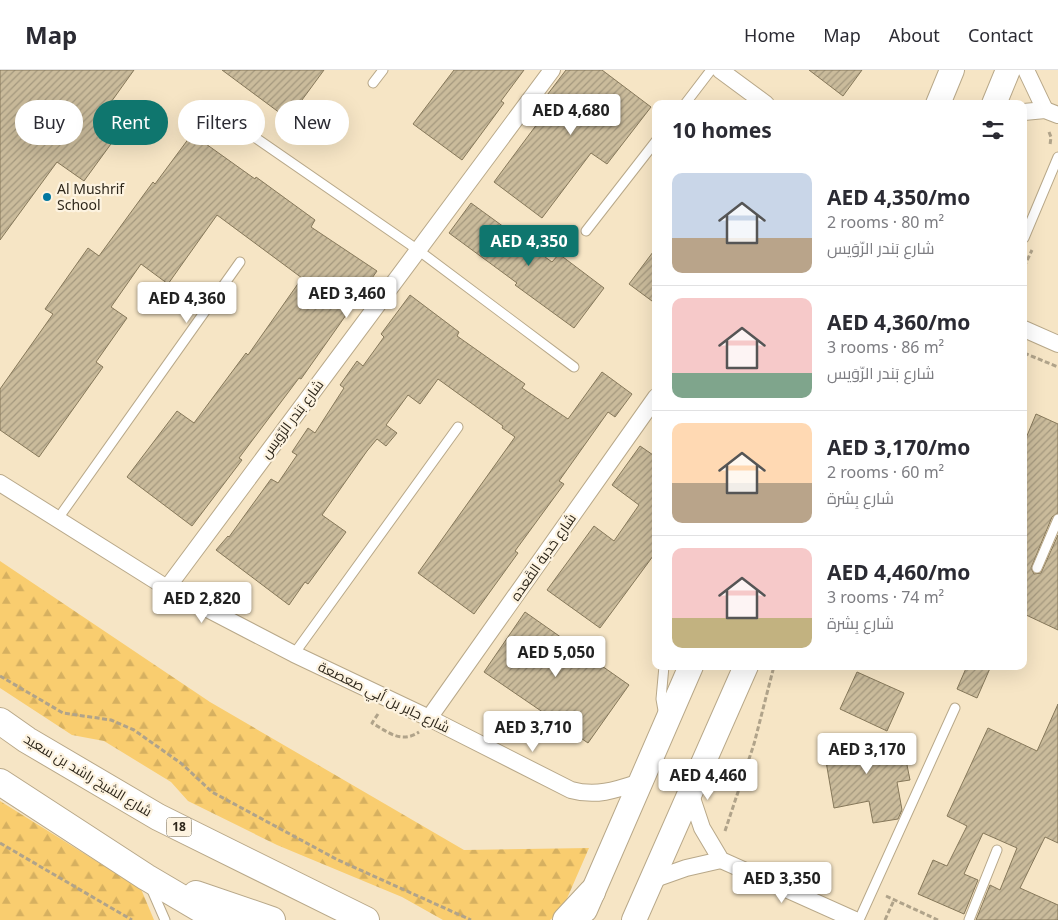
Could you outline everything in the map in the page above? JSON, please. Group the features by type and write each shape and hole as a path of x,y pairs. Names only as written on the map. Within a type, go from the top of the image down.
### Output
{"main road":[{"path":"940,100 952,70"},
{"path":"996,100 1008,70"},
{"path":"580,920 689,670"},
{"path":"634,920 744,670"},
{"name":"شارع الشيخ راشد بن سعيد","path":"0,721 27,740 158,817 366,920"},
{"path":"0,782 146,877 219,920"},
{"path":"146,877 272,920"},
{"path":"566,920 592,892"}],"street":[{"name":"شارع بَندر الرّوَيس","path":"167,588 552,70"},
{"path":"720,70 761,100"},
{"path":"1026,70 1051,112"},
{"path":"1027,112 1051,112"},
{"path":"1027,330 1058,344"},
{"name":"شارع حَدبة القَعده","path":"429,718 652,402"},
{"name":"شارع جابر بن أبي صعصعة","path":"0,483 167,588 294,654 429,718 571,790 583,793 606,793 640,782"},
{"path":"690,792 702,828 721,860 855,920"},
{"path":"652,880 686,868 721,860"}],"lane":[{"path":"373,84 383,70"},
{"path":"688,100 711,70"},
{"path":"265,144 418,250 574,366"},
{"path":"586,231 652,146"},
{"path":"1027,231 1058,157"},
{"path":"57,520 240,262"},
{"path":"294,654 458,427"},
{"path":"1037,568 1058,519"},
{"path":"664,670 661,699 666,724"},
{"path":"859,920 955,708"},
{"path":"970,920 997,850"},
{"path":"146,877 165,920"}],"path":[{"path":"1027,354 1058,367"},
{"path":"724,834 754,744 773,670"},
{"path":"0,676 63,713 111,720 134,730 182,764 212,792 338,860 471,920"},
{"path":"0,843 132,920"},
{"path":"873,891 938,920"},
{"path":"885,920 894,900"}],"green space":[{"path":"0,561 210,702 464,850 589,848 562,910 550,920 443,920 402,897 277,845 188,801 171,782 104,741 72,735 0,688"},
{"path":"0,801 141,889 154,920 0,920"}],"building":[{"path":"0,70 134,70 112,100 93,100 93,145 110,145 84,181 57,162 0,240"},
{"path":"222,70 324,70 302,100 275,100 275,109 265,100"},
{"path":"454,70 524,70 501,101 504,103 462,160 413,124"},
{"path":"566,70 602,70 651,107 607,164 591,153 542,218 494,182 543,116 535,111"},
{"path":"809,70 862,70 843,96"},
{"path":"184,145 207,145 255,179 256,177 315,220 311,227 377,271 301,379 299,378 239,458 242,460 192,526 127,477 177,411 194,423 246,353 248,355 302,278 217,215 168,284 141,264 111,307 127,318 96,362 103,367 39,457 0,430 0,389 53,314 45,309 88,248 99,256 153,182 155,184"},
{"path":"471,203 552,262 559,254 604,288 574,328 449,233"},
{"path":"652,253 652,301 629,284"},
{"path":"410,295 459,332 457,336 525,384 522,388 568,419 602,372 632,394 615,417 608,412 559,481 564,484 515,551 518,553 474,614 418,573 515,437 502,428 503,426 438,379 420,404 408,395 386,425 397,433 386,446 377,439 322,515 346,532 308,584 305,582 289,605 216,550 229,537 271,479 278,483 297,455 292,452 308,428 315,433 344,388 340,385 357,361 363,366 384,337 381,334"},
{"path":"1036,414 1058,424 1058,513 1052,517 1031,568 1034,574 1041,573 1058,535 1058,630 1027,615 1027,436"},
{"path":"640,446 652,454 652,557 600,628 547,590 594,526 614,541 639,505 612,485"},
{"path":"525,612 629,685 588,743 484,672"},
{"path":"965,670 989,670 977,698 957,689"},
{"path":"857,672 904,693 887,731 840,709"},
{"path":"1058,704 1058,843 1045,837 1020,888 1058,905 1058,920 976,920 990,885 1000,890 1017,848 983,833 964,874 978,880 964,914 918,894 933,860 947,866 967,826 947,816 988,728 1037,751"},
{"path":"885,734 878,749 903,745 910,780 897,782 902,810 898,819 873,823 869,801 834,808 823,744"}],"place":[{"name":"Al Mushrif School","path":"47,197"}]}
